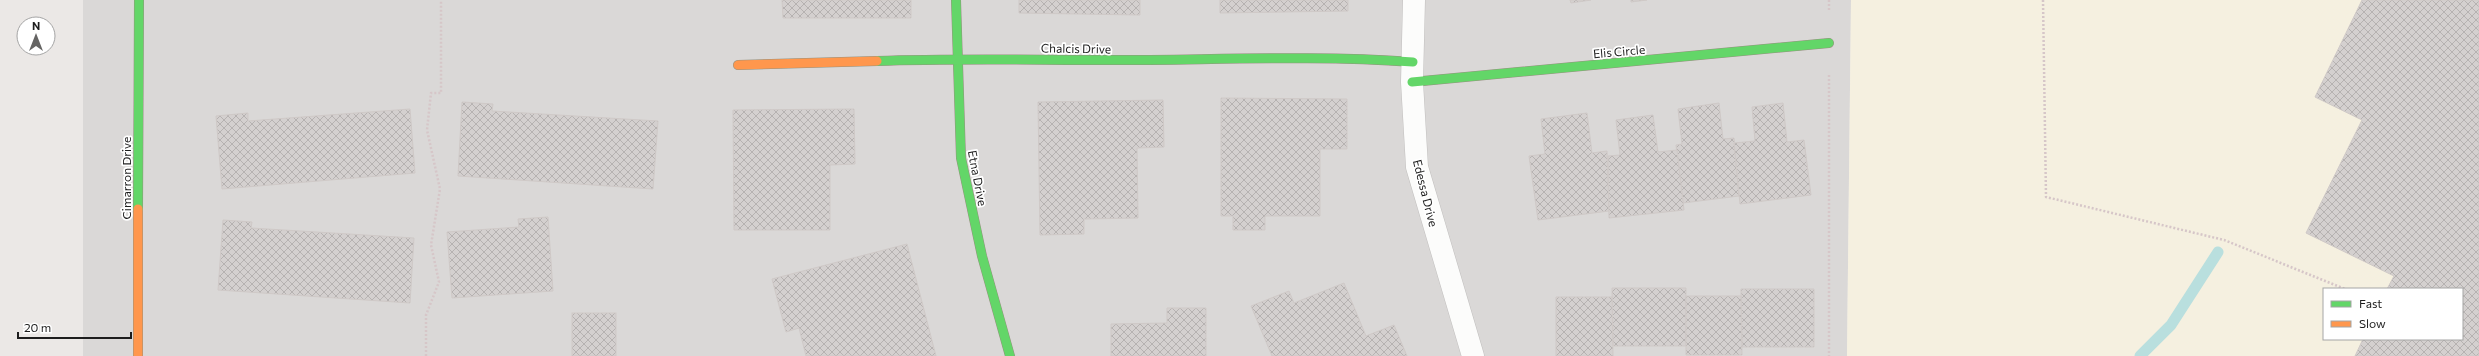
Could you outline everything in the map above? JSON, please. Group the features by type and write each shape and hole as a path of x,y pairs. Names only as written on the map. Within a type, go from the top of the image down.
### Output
{"street":[{"name":"Cimarron Drive","path":"138,356 139,0"},
{"name":"Etna Drive","path":"956,0 956,58 961,158 982,256 1010,356"},
{"name":"Edessa Drive","path":"1414,0 1412,72 1417,167 1473,356"},
{"name":"Elis Circle","path":"1412,72 1829,44"},
{"name":"Chalcis Drive","path":"738,65 956,58 1113,60 1345,57 1412,72"}],"path":[{"path":"426,356 426,315 438,282 431,245 440,189 427,130 431,92 441,92 441,0"},
{"path":"1829,0 1829,356"},
{"path":"2043,0 2046,197 2224,240 2343,288"}],"shaded area":[{"path":"83,0 1851,0 1847,356 83,356"},
{"path":"1851,0 2479,0 2479,356 1847,356"}],"building":[{"path":"782,0 911,0 911,18 783,18"},
{"path":"1019,0 1140,0 1140,15 1019,13"},
{"path":"1220,0 1348,0 1348,11 1220,13"},
{"path":"1570,0 1591,0 1571,3"},
{"path":"1631,0 1647,0 1631,2"},
{"path":"2362,0 2479,0 2479,356 2355,356 2363,340 2463,340 2463,288 2388,288 2394,276 2306,233 2362,120 2315,97"},
{"path":"1221,98 1347,99 1347,149 1320,149 1320,216 1265,216 1265,230 1233,230 1233,216 1221,216"},
{"path":"1163,100 1164,147 1137,148 1138,218 1084,219 1084,234 1040,235 1038,102"},
{"path":"462,102 493,104 492,111 658,121 653,189 458,176"},
{"path":"1719,103 1723,139 1734,138 1739,196 1683,203 1676,145 1682,144 1678,109"},
{"path":"1783,103 1787,142 1804,140 1811,195 1740,204 1734,143 1755,141 1752,107"},
{"path":"410,109 415,173 222,189 216,116 248,113 248,121"},
{"path":"854,109 855,164 830,165 830,230 734,230 733,110"},
{"path":"1587,113 1592,153 1607,151 1609,211 1538,220 1529,156 1545,154 1541,119"},
{"path":"1653,115 1658,152 1677,150 1684,210 1609,218 1608,156 1620,155 1616,120"},
{"path":"548,217 553,291 452,298 447,232 519,227 518,219"},
{"path":"223,220 252,222 251,228 414,238 410,303 218,290"},
{"path":"907,244 936,356 806,356 799,328 786,332 772,279"},
{"path":"1344,283 1366,336 1394,325 1407,356 1272,356 1251,306 1289,291 1294,303"},
{"path":"1612,288 1686,288 1686,346 1613,346"},
{"path":"1741,289 1814,289 1814,347 1742,347"},
{"path":"1686,296 1741,296 1742,355 1686,355"},
{"path":"1556,297 1612,297 1613,356 1556,356"},
{"path":"1167,308 1206,308 1206,356 1111,356 1111,324 1167,323"},
{"path":"572,313 616,313 616,356 572,356"}],"waterway":[{"path":"2140,356 2171,325 2218,252"}],"traffic: fast":[{"path":"138,209 139,0"},
{"path":"956,0 961,158 982,256 1010,356"},
{"path":"1412,82 1829,43"},
{"path":"877,61 966,59 1113,60 1300,58 1413,62"}],"traffic: slow":[{"path":"738,65 877,61"},
{"path":"138,209 138,356"}]}
